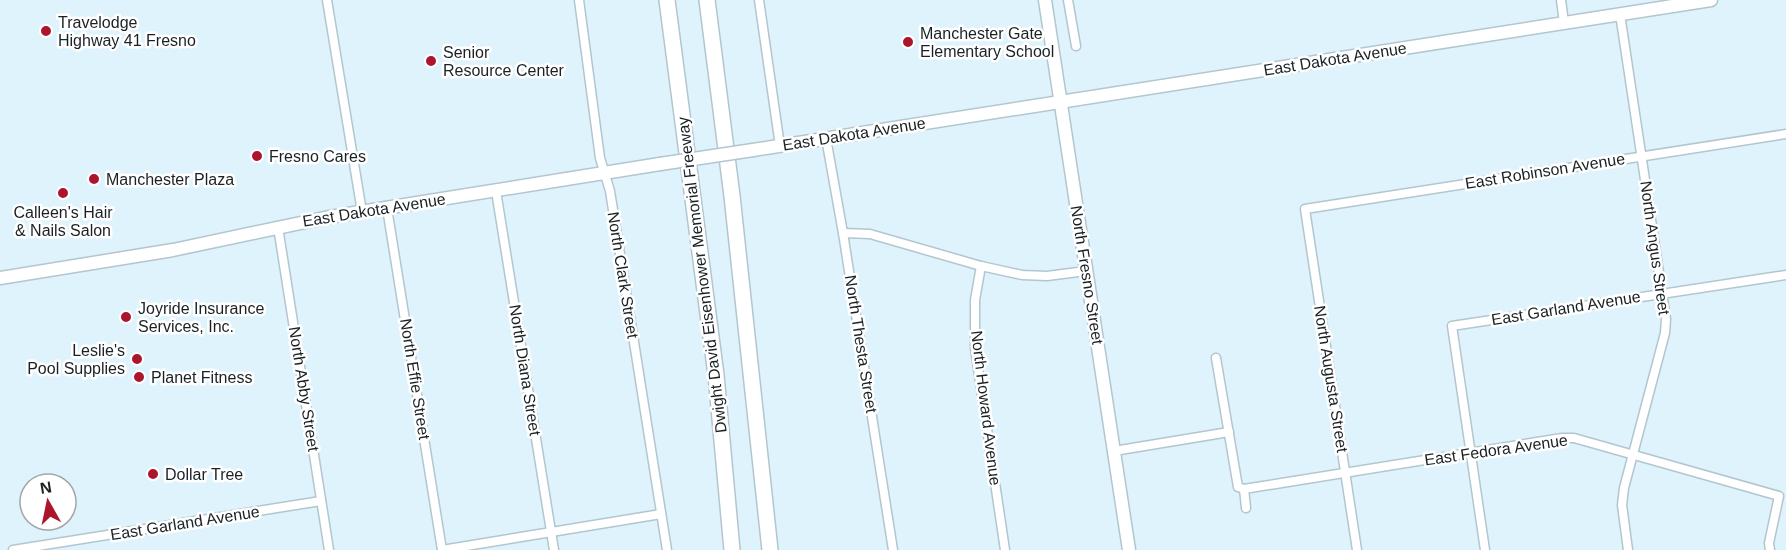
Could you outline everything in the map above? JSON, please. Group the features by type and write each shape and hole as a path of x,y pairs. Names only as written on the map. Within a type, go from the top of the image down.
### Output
{"highway":[{"name":"Dwight David Eisenhower Memorial Freeway","path":"667,0 716,375 731,547"},
{"path":"707,0 732,196 770,547"}],"street":[{"path":"327,0 362,212"},
{"name":"North Clark Street","path":"579,0 600,158 610,191 667,550"},
{"path":"759,0 780,146"},
{"name":"North Fresno Street","path":"1045,0 1129,550"},
{"path":"1068,0 1076,46"},
{"path":"1561,0 1564,23"},
{"name":"East Dakota Avenue","path":"0,279 173,250 278,227 362,212 1711,0"},
{"name":"North Angus Street","path":"1620,14 1666,319 1665,333 1624,488 1622,505 1628,550"},
{"name":"East Robinson Avenue","path":"1305,209 1786,134"},
{"name":"North Thesta Street","path":"826,138 893,550"},
{"name":"North Diana Street","path":"496,191 555,550"},
{"name":"North Effie Street","path":"387,208 442,550"},
{"name":"North Augusta Street","path":"1305,209 1357,550"},
{"name":"North Abby Street","path":"278,227 329,550"},
{"path":"843,233 870,234 981,266 1022,275 1047,276 1086,271"},
{"name":"North Howard Avenue","path":"981,266 975,300 975,348 1005,550"},
{"name":"East Garland Avenue","path":"1471,453 1452,326 1786,275"},
{"path":"1216,358 1238,488 1244,489 1246,508"},
{"path":"1114,451 1229,432"},
{"name":"East Fedora Avenue","path":"1244,489 1568,438 1585,440 1779,496 1769,543 1770,550"},
{"path":"1471,453 1485,550"},
{"name":"East Garland Avenue","path":"13,550 321,501"},
{"path":"442,550 661,514"}],"place":[{"name":"Travelodge Highway 41 Fresno","path":"46,31"},
{"name":"Manchester Gate Elementary School","path":"908,42"},
{"name":"Senior Resource Center","path":"431,61"},
{"name":"Fresno Cares","path":"257,156"},
{"name":"Manchester Plaza","path":"94,179"},
{"name":"Calleen's Hair & Nails Salon","path":"63,193"},
{"name":"Joyride Insurance Services, Inc.","path":"126,317"},
{"name":"Leslie's Pool Supplies","path":"137,359"},
{"name":"Planet Fitness","path":"139,377"},
{"name":"Dollar Tree","path":"153,474"}]}
